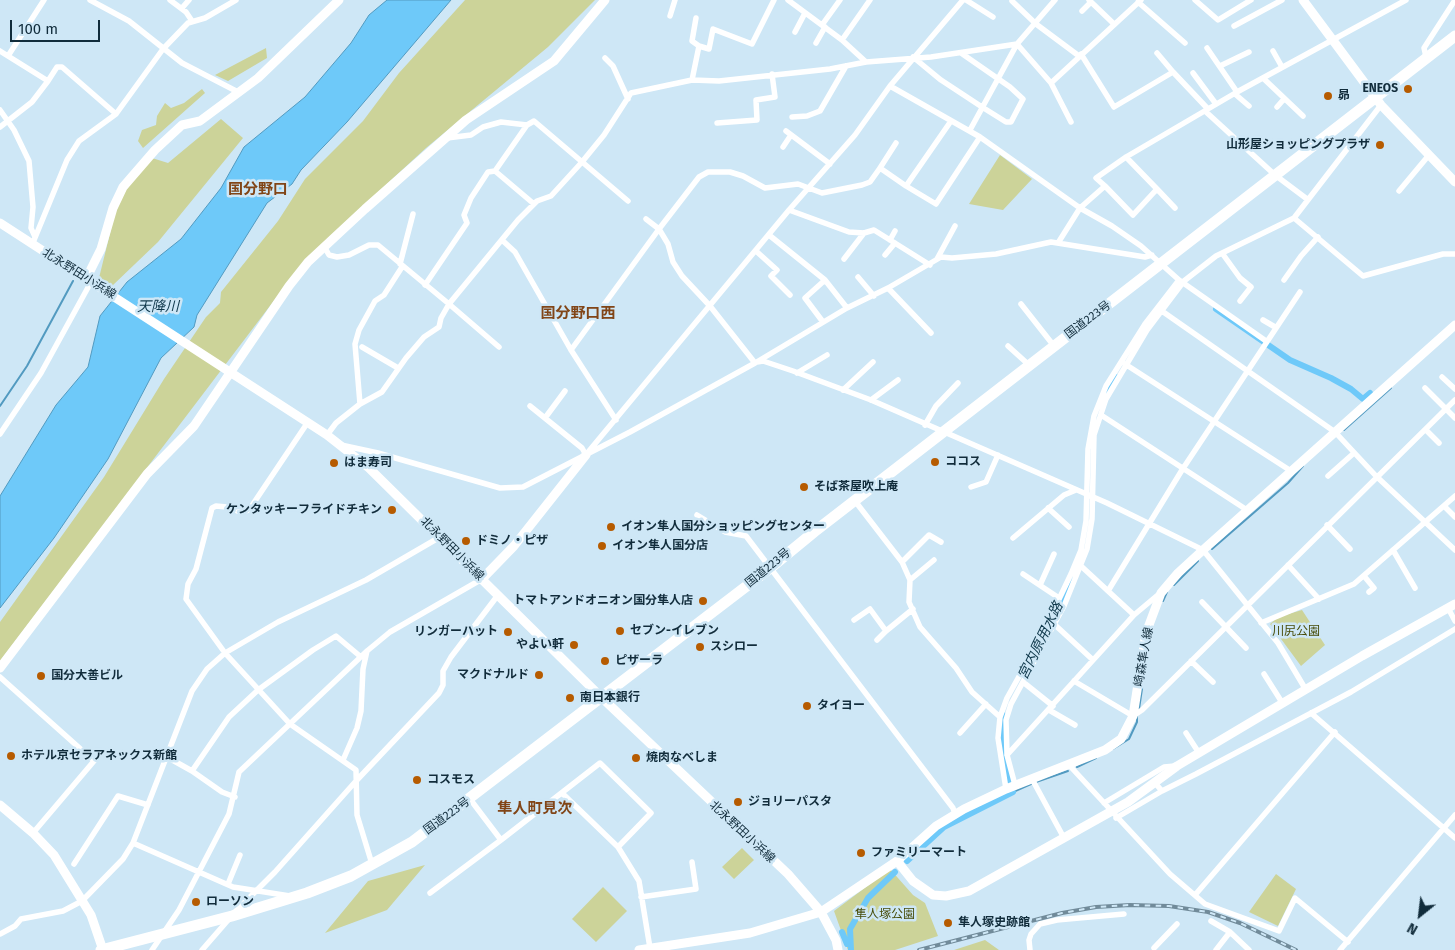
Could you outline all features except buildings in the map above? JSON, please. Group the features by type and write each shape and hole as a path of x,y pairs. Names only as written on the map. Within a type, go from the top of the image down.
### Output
{"highway":[{"name":"国道223号","path":"102,950 232,916 321,888 372,866 412,842 769,569 1275,175 1379,101 1426,57 1455,36"}],"street":[{"path":"8,56 44,0"},
{"path":"90,0 129,21 182,63 238,92"},
{"path":"170,0 182,8 192,21"},
{"path":"182,8 189,0"},
{"path":"33,241 67,160 79,141 116,114 176,33 192,21 205,18 236,0"},
{"path":"0,434 50,359 92,282 113,208 123,188 133,175 170,134 182,125 200,120 258,78 339,0"},
{"path":"0,668 147,474 194,426 229,371 289,286 365,209 466,120 512,87 540,72 554,61 605,0"},
{"path":"670,16 674,0"},
{"path":"696,18 692,41 699,46 709,49 713,29 752,44 774,0"},
{"path":"788,0 842,40 866,62"},
{"path":"816,43 840,0"},
{"path":"842,40 870,0"},
{"path":"152,950 165,933 201,871 229,814 240,772 367,651 390,632 482,579 514,546 586,455 789,210 855,135 913,57 965,0 993,18"},
{"path":"970,130 1017,44 1036,24 1054,0"},
{"path":"1195,0 1218,20 1251,0"},
{"path":"1234,26 1282,0"},
{"path":"1303,0 1331,40 1379,101 1455,182"},
{"path":"1157,189 1133,215 1096,178 1126,157 1216,104 1406,0"},
{"path":"1426,57 1424,48 1455,0"},
{"path":"1012,1 1036,24 1080,55 1114,107 1173,72"},
{"path":"1082,11 1090,1 1114,24"},
{"path":"1051,84 1139,1 1161,25 1185,43"},
{"path":"795,32 806,14"},
{"path":"327,435 336,423 360,404 382,392 398,368 424,337 439,327 441,318 449,304 502,240 534,204 551,196 604,136 631,93 692,80 719,81 866,62 960,53 1017,44"},
{"path":"1017,44 1051,84 1072,122"},
{"path":"692,80 699,46"},
{"path":"1207,48 1236,93 1249,106"},
{"path":"0,51 48,80"},
{"path":"1273,51 1282,67"},
{"path":"1220,66 1249,52"},
{"path":"913,57 941,80 982,107 1006,122 1012,122 1023,99 998,78 960,53"},
{"path":"1157,53 1206,110 1275,175 1307,199"},
{"path":"605,58 613,66 628,98"},
{"path":"792,117 807,116 820,111 846,66"},
{"path":"0,127 32,102 57,67 62,67 116,114"},
{"path":"1192,73 1216,104"},
{"path":"717,123 757,120 756,100 775,97 772,74"},
{"path":"1264,78 1284,100 1303,116"},
{"path":"890,86 970,130 1080,208 1112,226 1181,281 1266,341"},
{"path":"1277,107 1284,100"},
{"path":"1011,787 1007,755 1006,720 1011,704 1054,624 1081,566 1091,530 1088,449 1098,402 1126,354 1181,281 1222,253 1294,218 1307,199 1344,156 1379,101"},
{"path":"0,110 25,150 28,161 32,188 31,228 33,241"},
{"path":"425,285 467,223 464,215 471,198 488,172 495,171 526,125 534,121 628,200"},
{"path":"906,186 951,121"},
{"path":"446,138 471,135 483,127 501,122 526,125"},
{"path":"783,147 788,133 830,164"},
{"path":"880,168 936,204 980,137"},
{"path":"572,350 699,177 708,172 730,172 744,176 765,188 798,184 822,193 870,182 896,143"},
{"path":"1399,192 1429,154"},
{"path":"1126,157 1175,208"},
{"path":"495,171 534,204"},
{"path":"1058,243 1080,208 1105,186"},
{"path":"789,210 849,232 864,233 874,230 930,265"},
{"path":"360,404 355,344 359,330 375,301 384,295 401,266 413,214"},
{"path":"1294,218 1363,276 1442,254 1455,254"},
{"path":"646,220 659,229 668,244 673,262 682,276 710,306 755,362"},
{"name":"北永野田小浜線","path":"0,223 33,241 92,282 341,445 440,537 601,697 788,874 821,912 836,940 838,950"},
{"path":"936,260 954,226"},
{"path":"885,255 893,241 895,231"},
{"path":"844,259 864,233"},
{"path":"769,235 824,280 847,308"},
{"path":"1284,280 1301,256 1318,238"},
{"path":"502,240 515,252 572,350 616,420"},
{"path":"341,445 392,457 470,480 512,489 532,484 586,455 755,362 847,308 874,296 930,265 941,257 952,258 970,254 996,254 1034,245 1058,243 1145,257 1152,256"},
{"path":"325,248 329,255 338,257 349,255 369,245 378,245 388,251 401,266 499,347"},
{"path":"756,251 777,270 771,276 780,289 790,295"},
{"path":"1222,253 1240,278 1251,287 1240,302"},
{"path":"858,277 874,296"},
{"path":"823,322 805,298 824,280"},
{"path":"888,288 931,333"},
{"path":"1108,591 1182,470 1300,292"},
{"path":"1021,304 1054,346"},
{"path":"1011,787 998,738 1000,717 1007,698 1059,598 1080,550 1090,496 1094,435 1106,399 1159,309"},
{"path":"1159,309 1335,432 1376,476 1455,550"},
{"path":"1263,320 1275,327"},
{"name":"崎森隼人線","path":"639,950 750,933 821,912 897,861 936,826 955,814 1011,787 1105,750 1121,739 1134,716 1146,633 1161,593 1178,573 1203,550 1455,325"},
{"path":"1008,346 1029,365"},
{"path":"362,347 398,368"},
{"path":"796,373 826,355"},
{"path":"755,362 763,362 871,400 1090,496 1203,550 1278,643 1306,690"},
{"path":"843,390 874,362"},
{"path":"1125,364 1292,471"},
{"path":"1442,377 1455,389"},
{"path":"871,400 898,380"},
{"path":"925,425 936,406 958,383"},
{"path":"1425,388 1455,418"},
{"path":"545,418 565,391"},
{"path":"1074,681 1134,716 1455,400"},
{"path":"530,406 582,448 586,455"},
{"path":"1101,414 1182,470 1247,510"},
{"path":"308,422 249,510 240,512 216,506 212,508 208,515 201,552 188,584 186,599 226,653 290,724 356,770 357,815 372,866"},
{"path":"1426,430 1439,443"},
{"path":"1328,476 1354,453"},
{"path":"971,487 986,482 998,455"},
{"path":"1013,538 1064,495 1076,490"},
{"path":"1262,623 1354,584 1455,496"},
{"path":"856,501 902,562 910,580 909,602 920,627 956,668 968,688 1000,717"},
{"path":"1444,506 1455,517"},
{"path":"1048,508 1068,527"},
{"path":"698,515 725,532 746,536 769,569 953,808 955,814"},
{"path":"1327,525 1350,549"},
{"path":"902,562 929,535 941,542"},
{"path":"0,934 15,926 22,918 62,911 82,901 122,859 133,843 192,691 200,677 226,653 278,622 366,580 440,537"},
{"path":"1393,550 1415,588"},
{"path":"1040,585 1054,554"},
{"path":"910,580 934,560"},
{"path":"1288,565 1319,598"},
{"path":"1081,566 1134,615"},
{"path":"1023,574 1059,598"},
{"path":"1364,576 1374,588 1369,592"},
{"path":"1007,755 1134,615 1161,593"},
{"path":"202,950 439,693 443,686 444,671 451,657 498,596"},
{"path":"1202,602 1246,648"},
{"path":"1114,815 1177,766 1452,606 1455,621"},
{"path":"854,620 870,609 886,631"},
{"path":"877,640 913,609"},
{"path":"1054,624 1093,660"},
{"path":"897,861 912,881 934,895 946,896 969,891 1064,838 1162,791 1311,714 1455,628"},
{"path":"192,771 229,718 258,690 313,650 336,636 361,657"},
{"path":"343,760 361,711 363,669 367,651"},
{"path":"1191,661 1213,682"},
{"path":"1264,674 1283,704"},
{"path":"0,676 94,761 33,833"},
{"path":"1023,682 1051,708 1076,725"},
{"path":"960,733 986,704"},
{"path":"1311,714 1335,732 1455,838"},
{"path":"1195,895 1335,732"},
{"path":"1186,733 1199,753"},
{"path":"166,757 192,771 222,792 235,797"},
{"path":"430,892 600,763 651,813 618,847"},
{"path":"1069,765 1170,874 1204,904 1278,932 1295,898 1348,942"},
{"path":"1104,803 1164,767 1177,766"},
{"path":"1032,779 1064,838"},
{"path":"1155,783 1162,791"},
{"path":"562,793 618,847 639,881 650,948"},
{"path":"74,864 118,796 148,805"},
{"path":"470,799 501,840"},
{"path":"0,805 33,833 54,855 91,914 102,950"},
{"path":"1340,950 1455,816"},
{"path":"133,843 228,884 255,891 292,896"},
{"path":"228,884 240,855"},
{"path":"641,897 696,889 692,862"},
{"path":"1030,950 1030,934 1040,924 1057,920 1124,914"},
{"path":"1211,921 1230,932 1249,950"},
{"path":"1154,949 1177,924"},
{"path":"1216,950 1230,932"}],"green space":[{"path":"465,0 595,0 548,47 426,148 328,238 276,298 0,661 0,622 104,477 164,379 206,317 220,303 221,292 278,221 305,179 363,121 399,73"},
{"path":"266,48 267,58 228,81 215,75"},
{"path":"202,89 205,93 143,148 138,141 142,130 156,125 157,116 165,103 171,108 184,103"},
{"path":"221,119 243,138 158,242 112,286 99,278 115,213 126,190 152,158 168,163"},
{"path":"1000,155 1032,179 1003,210 969,204"},
{"name":"川尻公園","path":"1302,610 1325,645 1301,666 1270,624 1278,617"},
{"path":"742,848 754,860 734,879 722,867"},
{"path":"425,865 387,910 325,933 368,881"},
{"name":"隼人塚公園","path":"890,869 913,895 925,903 938,936 895,950 848,950 834,911"},
{"path":"1276,874 1296,889 1278,926 1249,912"},
{"path":"603,887 627,911 596,942 572,919"},
{"path":"985,940 999,950 954,950"}],"water":[{"name":"天降川","path":"387,0 451,0 347,122 301,170 292,184 267,203 197,315 194,327 161,358 108,459 54,538 0,608 0,496 56,405 88,367 100,316 127,282 181,239 221,188 244,147 305,97 351,43 369,15"}],"waterway":[{"path":"0,406 27,366 73,281"},
{"name":"宮内原用水路","path":"1216,309 1290,360 1331,378 1351,389 1363,399 1370,393"},
{"name":"宮内原用水路","path":"1104,395 1115,376"},
{"path":"1344,430 1391,388"},
{"path":"1212,549 1288,483 1303,466"},
{"path":"1174,585 1198,561"},
{"name":"宮内原用水路","path":"1057,610 1073,577"},
{"path":"1163,601 1167,592"},
{"path":"1139,709 1143,682"},
{"path":"1113,749 1129,739 1137,722 1137,714"},
{"name":"宮内原用水路","path":"1003,715 1002,742 1009,781"},
{"path":"1077,767 1096,758"},
{"path":"1036,782 1068,771"},
{"path":"1013,792 1031,784"},
{"name":"宮内原用水路","path":"907,861 944,827 1013,792"},
{"name":"宮内原用水路","path":"851,950 850,929 868,898 895,872"},
{"name":"宮内原用水路","path":"842,932 847,944"}],"railway":[{"path":"919,950 1062,913 1096,907 1130,905 1169,906 1208,912 1240,923 1296,950"}],"place":[{"name":"ENEOS","path":"1408,89"},
{"name":"昴","path":"1328,96"},
{"name":"山形屋ショッピングプラザ","path":"1380,145"},
{"name":"ココス","path":"935,462"},
{"name":"はま寿司","path":"334,463"},
{"name":"そば茶屋吹上庵","path":"804,487"},
{"name":"ケンタッキーフライドチキン","path":"392,510"},
{"name":"イオン隼人国分ショッピングセンター","path":"611,527"},
{"name":"ドミノ・ピザ","path":"466,541"},
{"name":"イオン隼人国分店","path":"602,546"},
{"name":"トマトアンドオニオン国分隼人店","path":"703,601"},
{"name":"セブン-イレブン","path":"620,631"},
{"name":"リンガーハット","path":"508,632"},
{"name":"やよい軒","path":"574,645"},
{"name":"スシロー","path":"700,647"},
{"name":"ピザーラ","path":"605,661"},
{"name":"マクドナルド","path":"539,675"},
{"name":"国分大善ビル","path":"41,676"},
{"name":"南日本銀行","path":"570,698"},
{"name":"タイヨー","path":"807,706"},
{"name":"ホテル京セラアネックス新館","path":"11,756"},
{"name":"焼肉なべしま","path":"636,758"},
{"name":"コスモス","path":"417,780"},
{"name":"ジョリーパスタ","path":"738,802"},
{"name":"ファミリーマート","path":"861,853"},
{"name":"ローソン","path":"196,902"},
{"name":"隼人塚史跡館","path":"948,923"}],"district":[{"name":"国分野口","path":"258,190"},
{"name":"国分野口西","path":"578,314"},
{"name":"隼人町見次","path":"535,809"}]}
